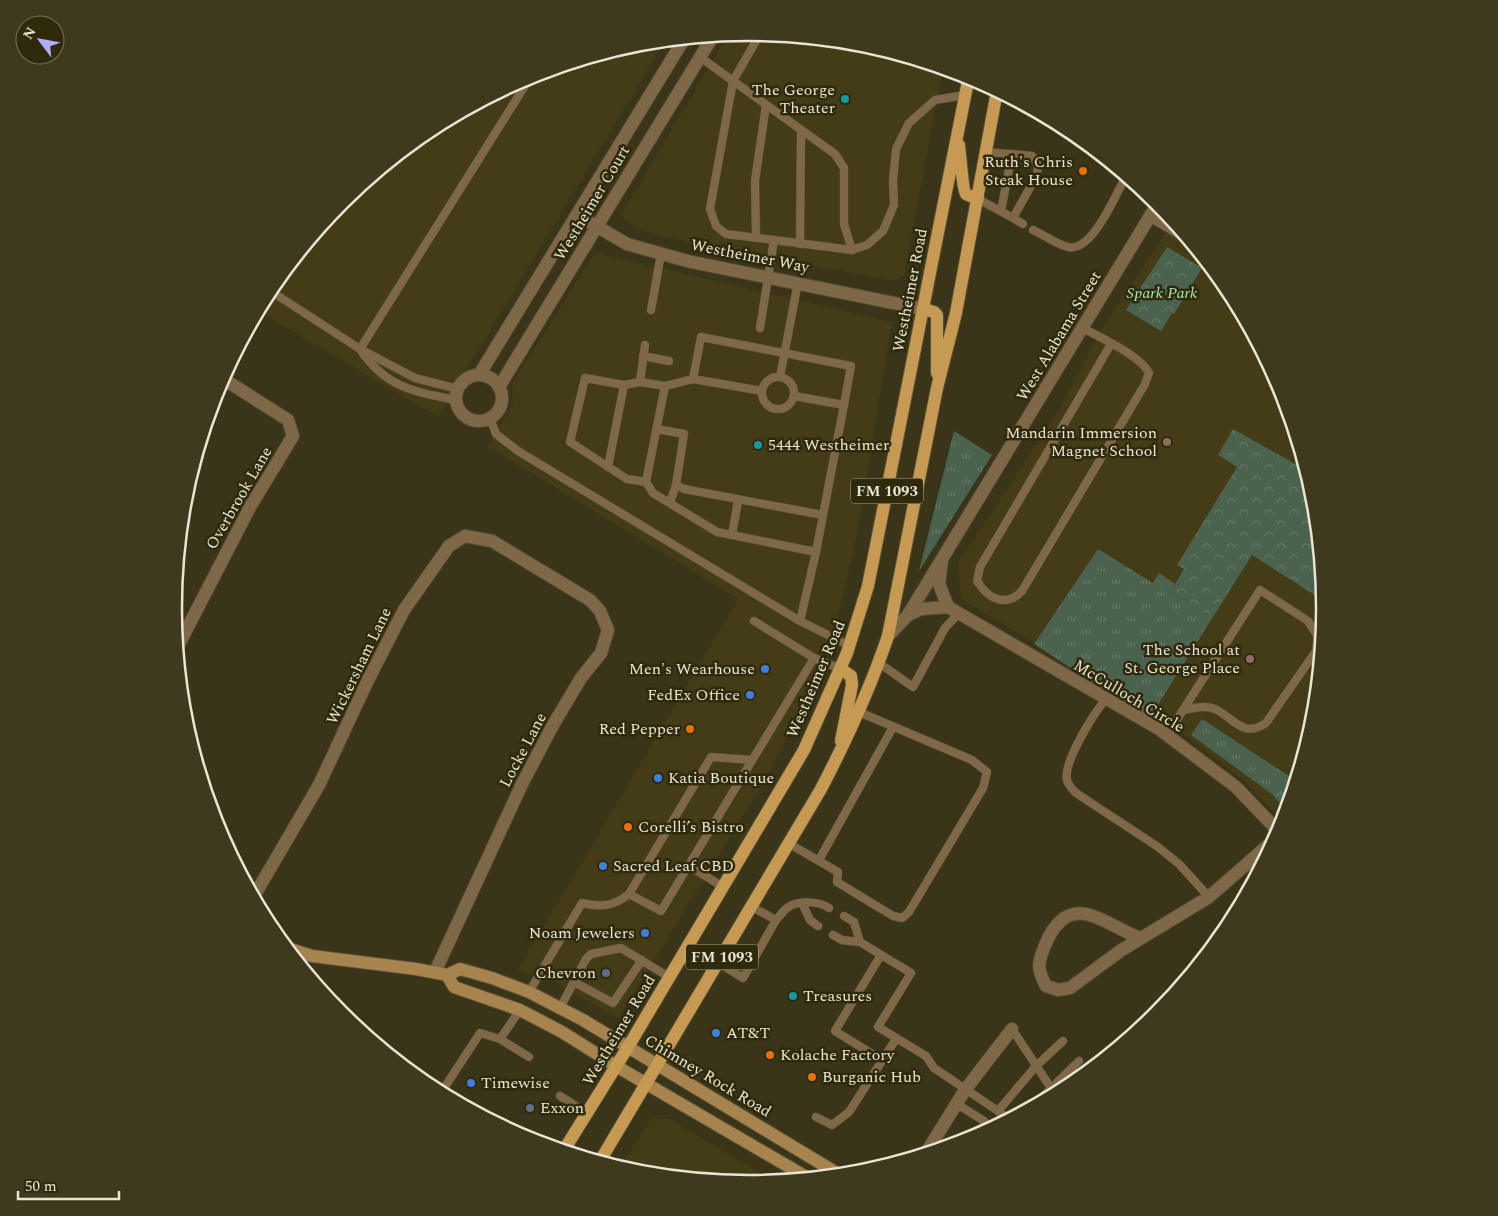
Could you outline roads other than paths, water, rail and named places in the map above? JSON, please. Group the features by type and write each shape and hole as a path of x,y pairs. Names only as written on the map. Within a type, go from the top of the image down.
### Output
{"main road":[{"name":"Westheimer Road","path":"567,1145 670,977 804,750 850,646 868,586 967,85"},
{"name":"FM 1093","path":"603,1155 752,907 839,753 879,664 888,636 937,388 956,313 996,98"},
{"path":"957,135 964,175 962,187 967,194 978,199"},
{"path":"923,309 934,312 937,315 937,388"},
{"path":"839,753 852,685 851,676 841,669"},
{"name":"Chimney Rock Road","path":"298,952 312,956 441,973 460,969 492,978 529,992 628,1047 830,1169"},
{"path":"441,973 454,987 520,1010 562,1032 616,1066 799,1173"},
{"path":"520,1010 529,992"}],"street":[{"name":"Westheimer Court","path":"490,418 499,408 501,401 499,387 709,42"},
{"name":"Westheimer Court","path":"457,395 466,379 479,375 680,45"},
{"name":"West Alabama Street","path":"888,636 908,615 1153,210"},
{"name":"Westheimer Way","path":"577,216 627,244 661,254 923,309"},
{"path":"479,375 490,378 499,387"},
{"name":"Overbrook Lane","path":"183,639 250,507 293,436 288,420 229,383"},
{"path":"457,395 462,414 468,418 483,420 490,418"},
{"name":"Wickersham Lane","path":"258,890 320,785 368,680 404,610 449,546 465,536 492,541 542,572"},
{"path":"942,560 939,584 953,610"},
{"name":"Locke Lane","path":"441,973 522,784 553,725 582,678 601,653 608,630 600,611 590,600 542,572"},
{"path":"908,615 921,609 953,610"},
{"name":"McCulloch Circle","path":"953,610 1167,735 1236,788 1273,826"},
{"path":"1140,938 1090,914 1076,913 1064,916 1050,934 1039,960 1038,973 1046,986 1058,990 1070,988 1140,938 1209,897 1260,852"},
{"path":"931,1145 965,1090 1012,1029"}],"lane":[{"path":"756,41 733,81 710,208 716,226 726,234 852,250 868,245 884,231 894,205 893,182 896,149 910,123 935,100 965,94"},
{"path":"700,57 835,154 844,168 844,224 852,250"},
{"path":"360,350 524,88"},
{"path":"756,238 755,181 766,105"},
{"path":"800,244 801,130"},
{"path":"986,152 1032,156 1038,165 1037,175 1012,218"},
{"path":"1001,211 1012,154"},
{"path":"1033,230 1069,247 1081,246 1092,237 1123,182"},
{"path":"978,199 1023,224"},
{"path":"1149,217 1172,230"},
{"path":"760,328 774,240"},
{"path":"652,310 661,254"},
{"path":"780,377 798,282"},
{"path":"277,295 360,350 415,378 457,395"},
{"path":"1083,328 1111,344 1145,366 1148,373 1145,384 1022,591 1014,599 1003,601 982,590 977,581 980,567 1111,344"},
{"path":"693,379 701,337 851,366 816,552 800,621"},
{"path":"640,382 645,345"},
{"path":"360,350 372,368 414,392 457,395"},
{"path":"643,356 669,361"},
{"path":"780,377 792,385 794,396 792,401 784,408 773,408 764,402 762,391 766,382 780,377"},
{"path":"646,482 626,479 570,442 585,378 624,385 640,382 665,386 693,379 762,391"},
{"path":"608,467 624,385"},
{"path":"665,386 646,482 653,493 717,532 816,552"},
{"path":"794,396 844,405"},
{"path":"490,418 496,434 518,451 800,621 850,646"},
{"path":"657,429 684,434 676,485 670,503"},
{"path":"676,485 684,489 738,501 823,515"},
{"path":"732,535 738,501"},
{"path":"1167,735 1260,590 1294,612 1313,627 1315,632"},
{"path":"879,664 914,687 953,610"},
{"path":"754,621 814,658 841,669"},
{"path":"1184,710 1198,707 1215,710 1242,728 1258,728 1266,723 1314,654"},
{"path":"629,894 661,911 814,658"},
{"path":"1106,699 1092,715 1067,767 1067,782 1076,794 1179,864 1209,897"},
{"path":"788,843 838,872 837,882 899,918 905,917 986,782 986,770 972,760 859,712"},
{"path":"819,860 893,727"},
{"path":"529,992 582,904 601,907 618,903 629,894 710,757 752,760"},
{"path":"688,865 723,887"},
{"path":"718,963 744,978 776,920 788,907 802,903 822,903 829,908"},
{"path":"802,903 810,920 818,926"},
{"path":"752,907 776,920"},
{"path":"844,916 854,922 860,942"},
{"path":"833,935 842,940 860,942 911,973 878,1027 926,1056 934,1068 1003,1115"},
{"path":"560,1008 591,954 621,948 670,977"},
{"path":"881,955 835,1031 882,1060"},
{"path":"574,982 613,1003 642,960"},
{"path":"500,1039 520,1010"},
{"path":"1012,1029 1051,1087"},
{"path":"445,1086 480,1033 500,1039 529,1058"},
{"path":"816,1117 832,1125 849,1112 896,1038"},
{"path":"998,1111 1036,1066 1063,1041"},
{"path":"1054,1085 1080,1061"},
{"path":"560,1096 587,1113"},
{"path":"957,1104 985,1123"}],"place":[{"name":"The George Theater","path":"845,99"},
{"name":"Ruth's Chris Steak House","path":"1083,171"},
{"name":"Mandarin Immersion Magnet School","path":"1167,442"},
{"name":"5444 Westheimer","path":"758,445"},
{"name":"The School at St. George Place","path":"1250,659"},
{"name":"Men's Wearhouse","path":"765,669"},
{"name":"FedEx Office","path":"750,695"},
{"name":"Red Pepper","path":"690,729"},
{"name":"Katia Boutique","path":"658,778"},
{"name":"Corelli’s Bistro","path":"628,827"},
{"name":"Sacred Leaf CBD","path":"603,866"},
{"name":"Noam Jewelers","path":"645,933"},
{"name":"Chevron","path":"606,973"},
{"name":"Treasures","path":"793,996"},
{"name":"AT&T","path":"716,1033"},
{"name":"Kolache Factory","path":"770,1055"},
{"name":"Burganic Hub","path":"812,1077"},
{"name":"Timewise","path":"471,1083"},
{"name":"Exxon","path":"530,1108"}],"park label":[{"name":"Spark Park","path":"1162,293"}]}
